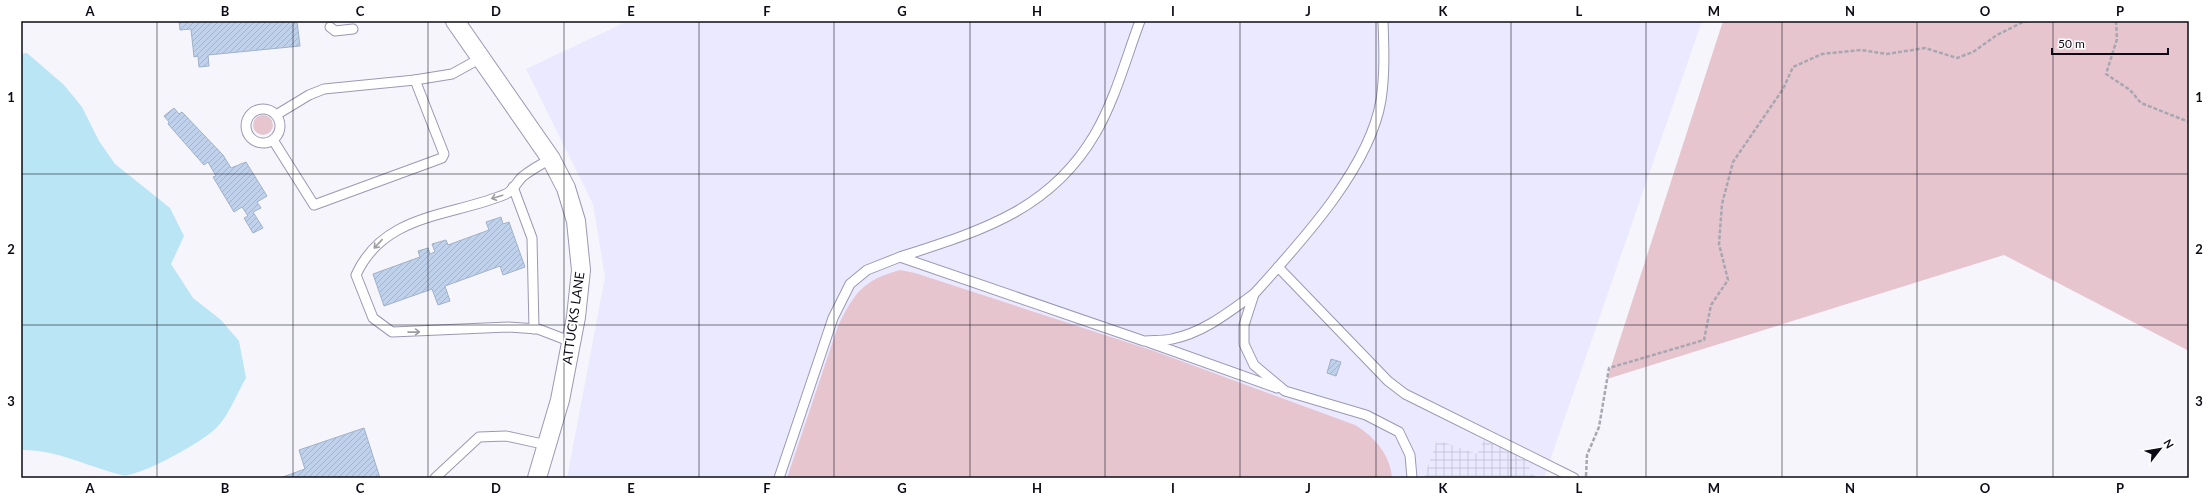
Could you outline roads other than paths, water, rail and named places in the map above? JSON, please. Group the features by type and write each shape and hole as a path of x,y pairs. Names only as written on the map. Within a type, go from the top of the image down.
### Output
{"street":[{"name":"ATTUCKS LANE","path":"455,21 551,158 566,188 578,236 580,285 572,342 547,445 537,478"}],"lane":[{"path":"779,478 833,318 850,284 867,270 900,257 968,235 1013,215 1026,207 1054,185 1077,162 1096,133 1140,21"},
{"path":"1144,341 1172,339 1192,333 1230,311 1254,294 1278,267 1349,177 1368,141 1381,101 1385,63 1383,21"},
{"path":"330,26 335,31 353,29"},
{"path":"276,115 309,95 324,89 415,80 452,74 481,58"},
{"path":"273,140 314,205 442,158 444,152 415,80"},
{"path":"261,109 267,109 276,115 279,120 280,130 273,140 264,142 253,139 250,135 247,124 251,114 261,109"},
{"path":"551,158 522,177 508,194 411,222 384,238 363,261 356,275 373,318 392,332 508,327 534,329 572,342"},
{"path":"513,187 532,238 534,329"},
{"path":"900,257 1285,391 1366,415 1399,432 1410,455 1412,478"},
{"path":"1278,267 1388,381 1405,394 1574,478"},
{"path":"1254,294 1244,325 1244,344 1254,365 1285,391"},
{"path":"435,478 479,437 506,436 547,445"}]}
